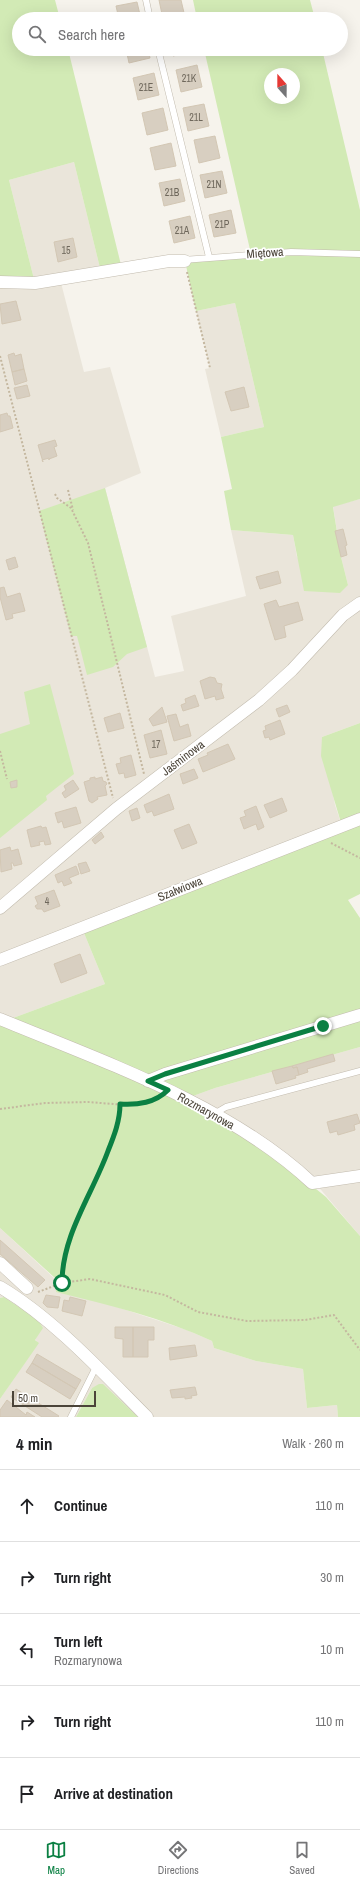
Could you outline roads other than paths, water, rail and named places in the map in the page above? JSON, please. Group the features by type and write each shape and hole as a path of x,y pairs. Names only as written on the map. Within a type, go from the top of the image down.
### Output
{"street":[{"name":"Miętowa","path":"0,282 35,283 169,262 185,261"},
{"name":"Jaśminowa","path":"0,908 116,809 259,700 292,670 343,615 360,603"},
{"name":"Szałwiowa","path":"0,960 360,819"},
{"path":"148,1081 165,1074 360,1015"},
{"name":"Rozmarynowa","path":"0,1019 148,1081 214,1114 260,1142 312,1182 360,1176"},
{"path":"0,1263 30,1292"},
{"path":"0,1287 39,1315 96,1367 147,1417"}],"lane":[{"path":"146,0 149,12"},
{"path":"160,56 209,257"},
{"name":"Miętowa","path":"169,262 209,257 291,252 360,254"},
{"path":"214,1114 226,1107 360,1071"},
{"path":"71,1417 96,1367"}]}
